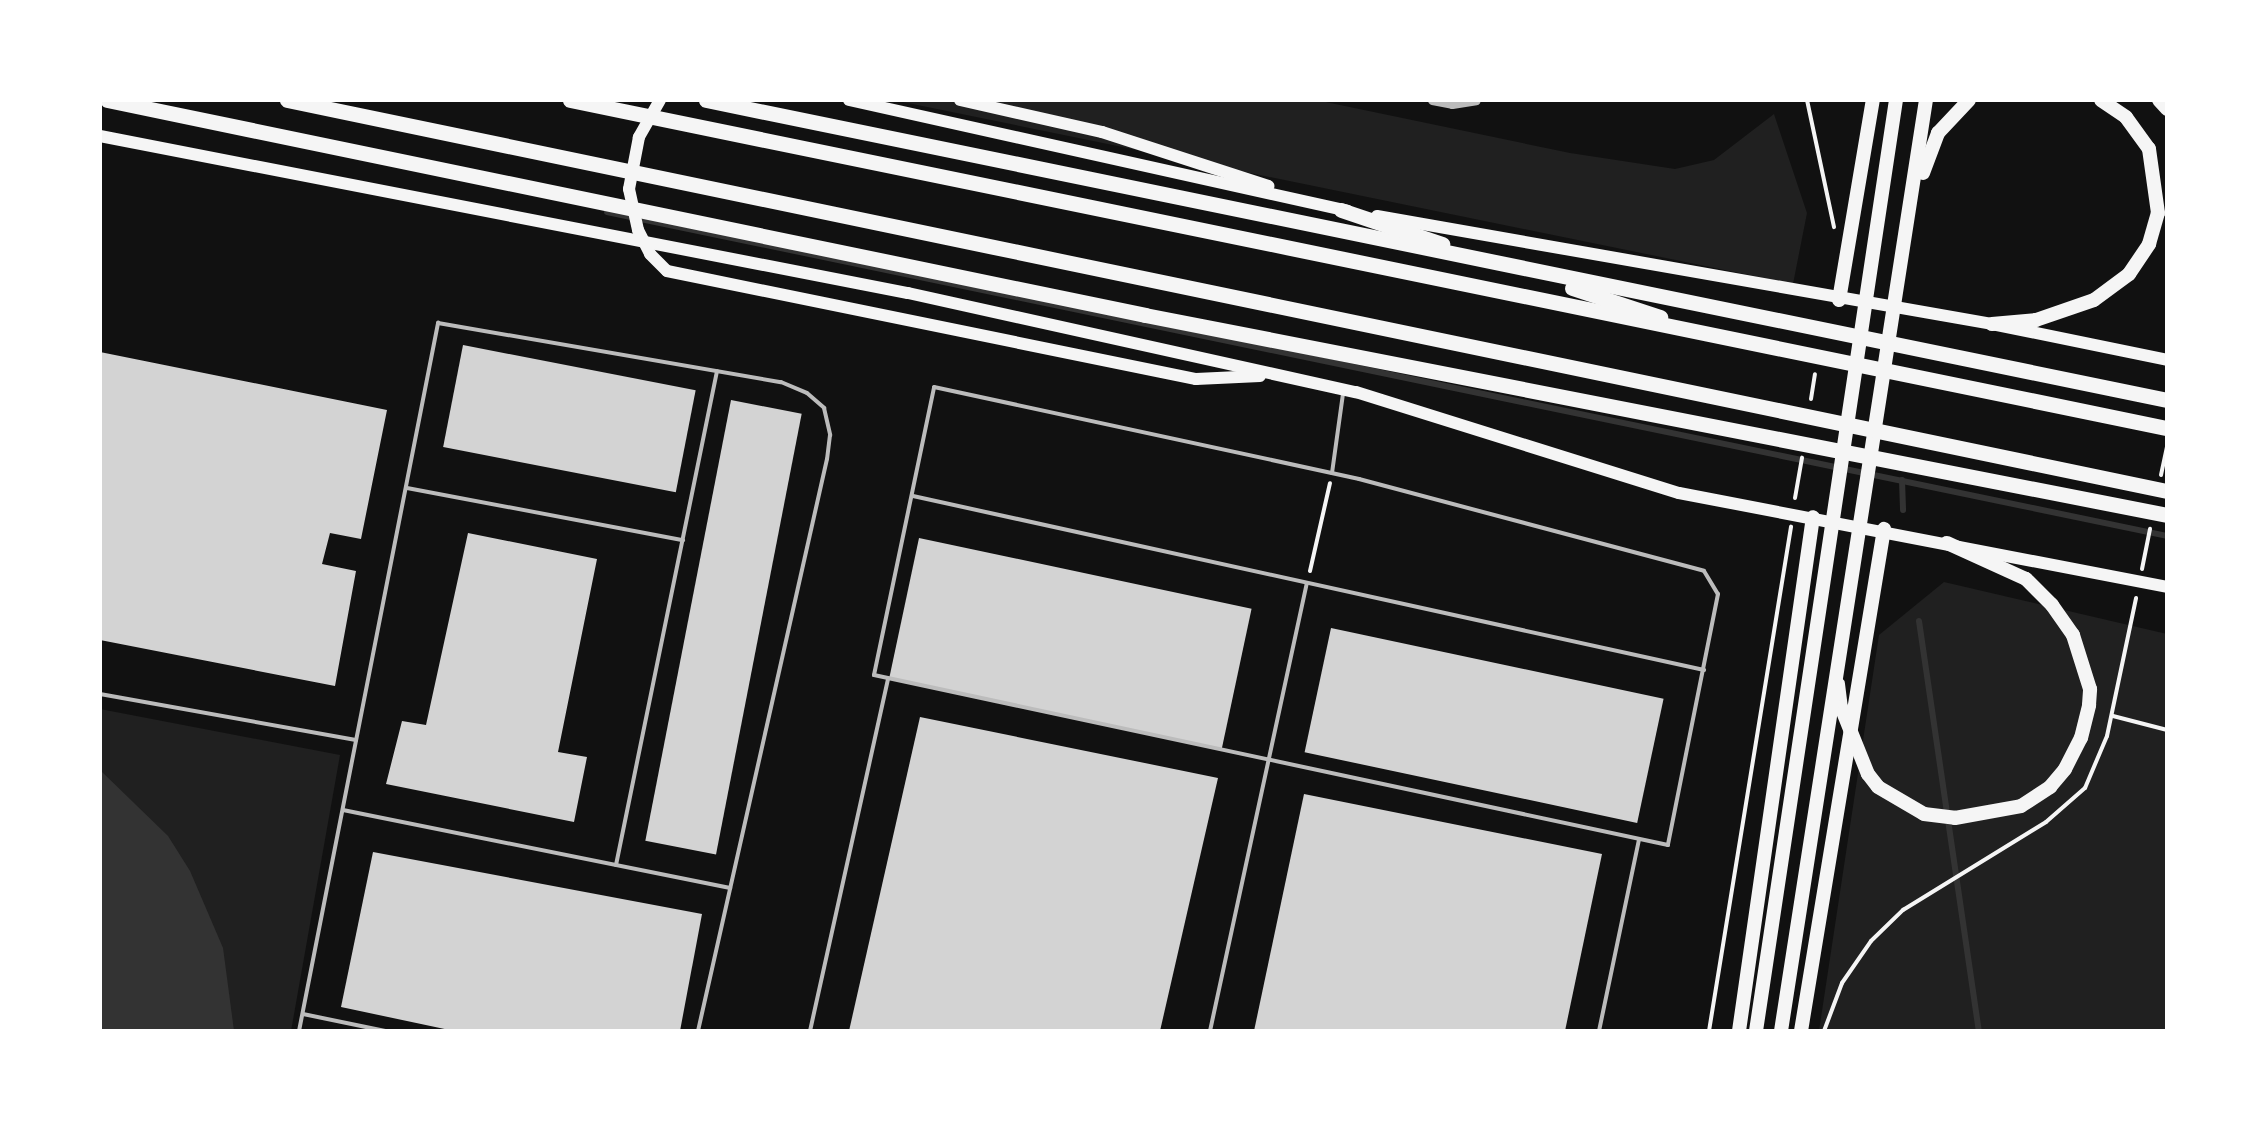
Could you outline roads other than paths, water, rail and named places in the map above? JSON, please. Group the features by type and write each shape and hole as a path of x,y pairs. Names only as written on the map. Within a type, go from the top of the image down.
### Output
{"highway":[{"path":"107,100 1145,315 2167,515"},
{"path":"287,100 2163,488"},
{"path":"570,100 2167,428"},
{"path":"706,100 2167,400"},
{"path":"1342,210 1720,337"}],"main road":[{"path":"660,100 639,137 629,189 638,230 650,254 667,271 1196,379 1280,376"},
{"path":"849,100 1342,210 1992,324 2167,360"},
{"path":"960,100 1102,132 1342,210"},
{"path":"1839,300 1873,100"},
{"path":"1756,1031 1896,100"},
{"path":"1781,1031 1836,662 1914,197 1926,100"},
{"path":"1914,197 1938,133 1970,100"},
{"path":"1992,324 2036,320 2094,300 2129,274 2149,244 2158,213 2149,149 2126,117 2101,100"},
{"path":"2159,100 2167,109"},
{"path":"100,136 908,294 1344,390 1678,492 2167,587"},
{"path":"1739,1031 1813,516"},
{"path":"1801,1031 1884,529"},
{"path":"1836,662 1841,707 1854,745 1878,787 1924,814 1955,818 1989,816 2021,806 2050,788 2081,738 2090,688 2073,636 2052,605 2026,579 1946,543"}],"street":[{"path":"1432,100 1452,104 1476,100"}],"lane":[{"path":"299,1031 438,323 781,382 807,393 824,408 830,435 698,1031"},
{"path":"616,865 718,371"},
{"path":"934,388 1332,474 1704,571 1718,594 1668,845 874,674 934,388"},
{"path":"1332,474 1344,390"},
{"path":"405,488 683,540"},
{"path":"912,496 1704,670"},
{"path":"1210,1031 1307,583"},
{"path":"810,1031 888,678"},
{"path":"100,694 356,740"},
{"path":"342,810 730,888"},
{"path":"1599,1031 1639,840"},
{"path":"302,1014 385,1031"}],"waterway":[{"path":"607,212 2167,536"},
{"path":"1902,480 1903,510"},
{"path":"1919,621 1979,1031"}]}
